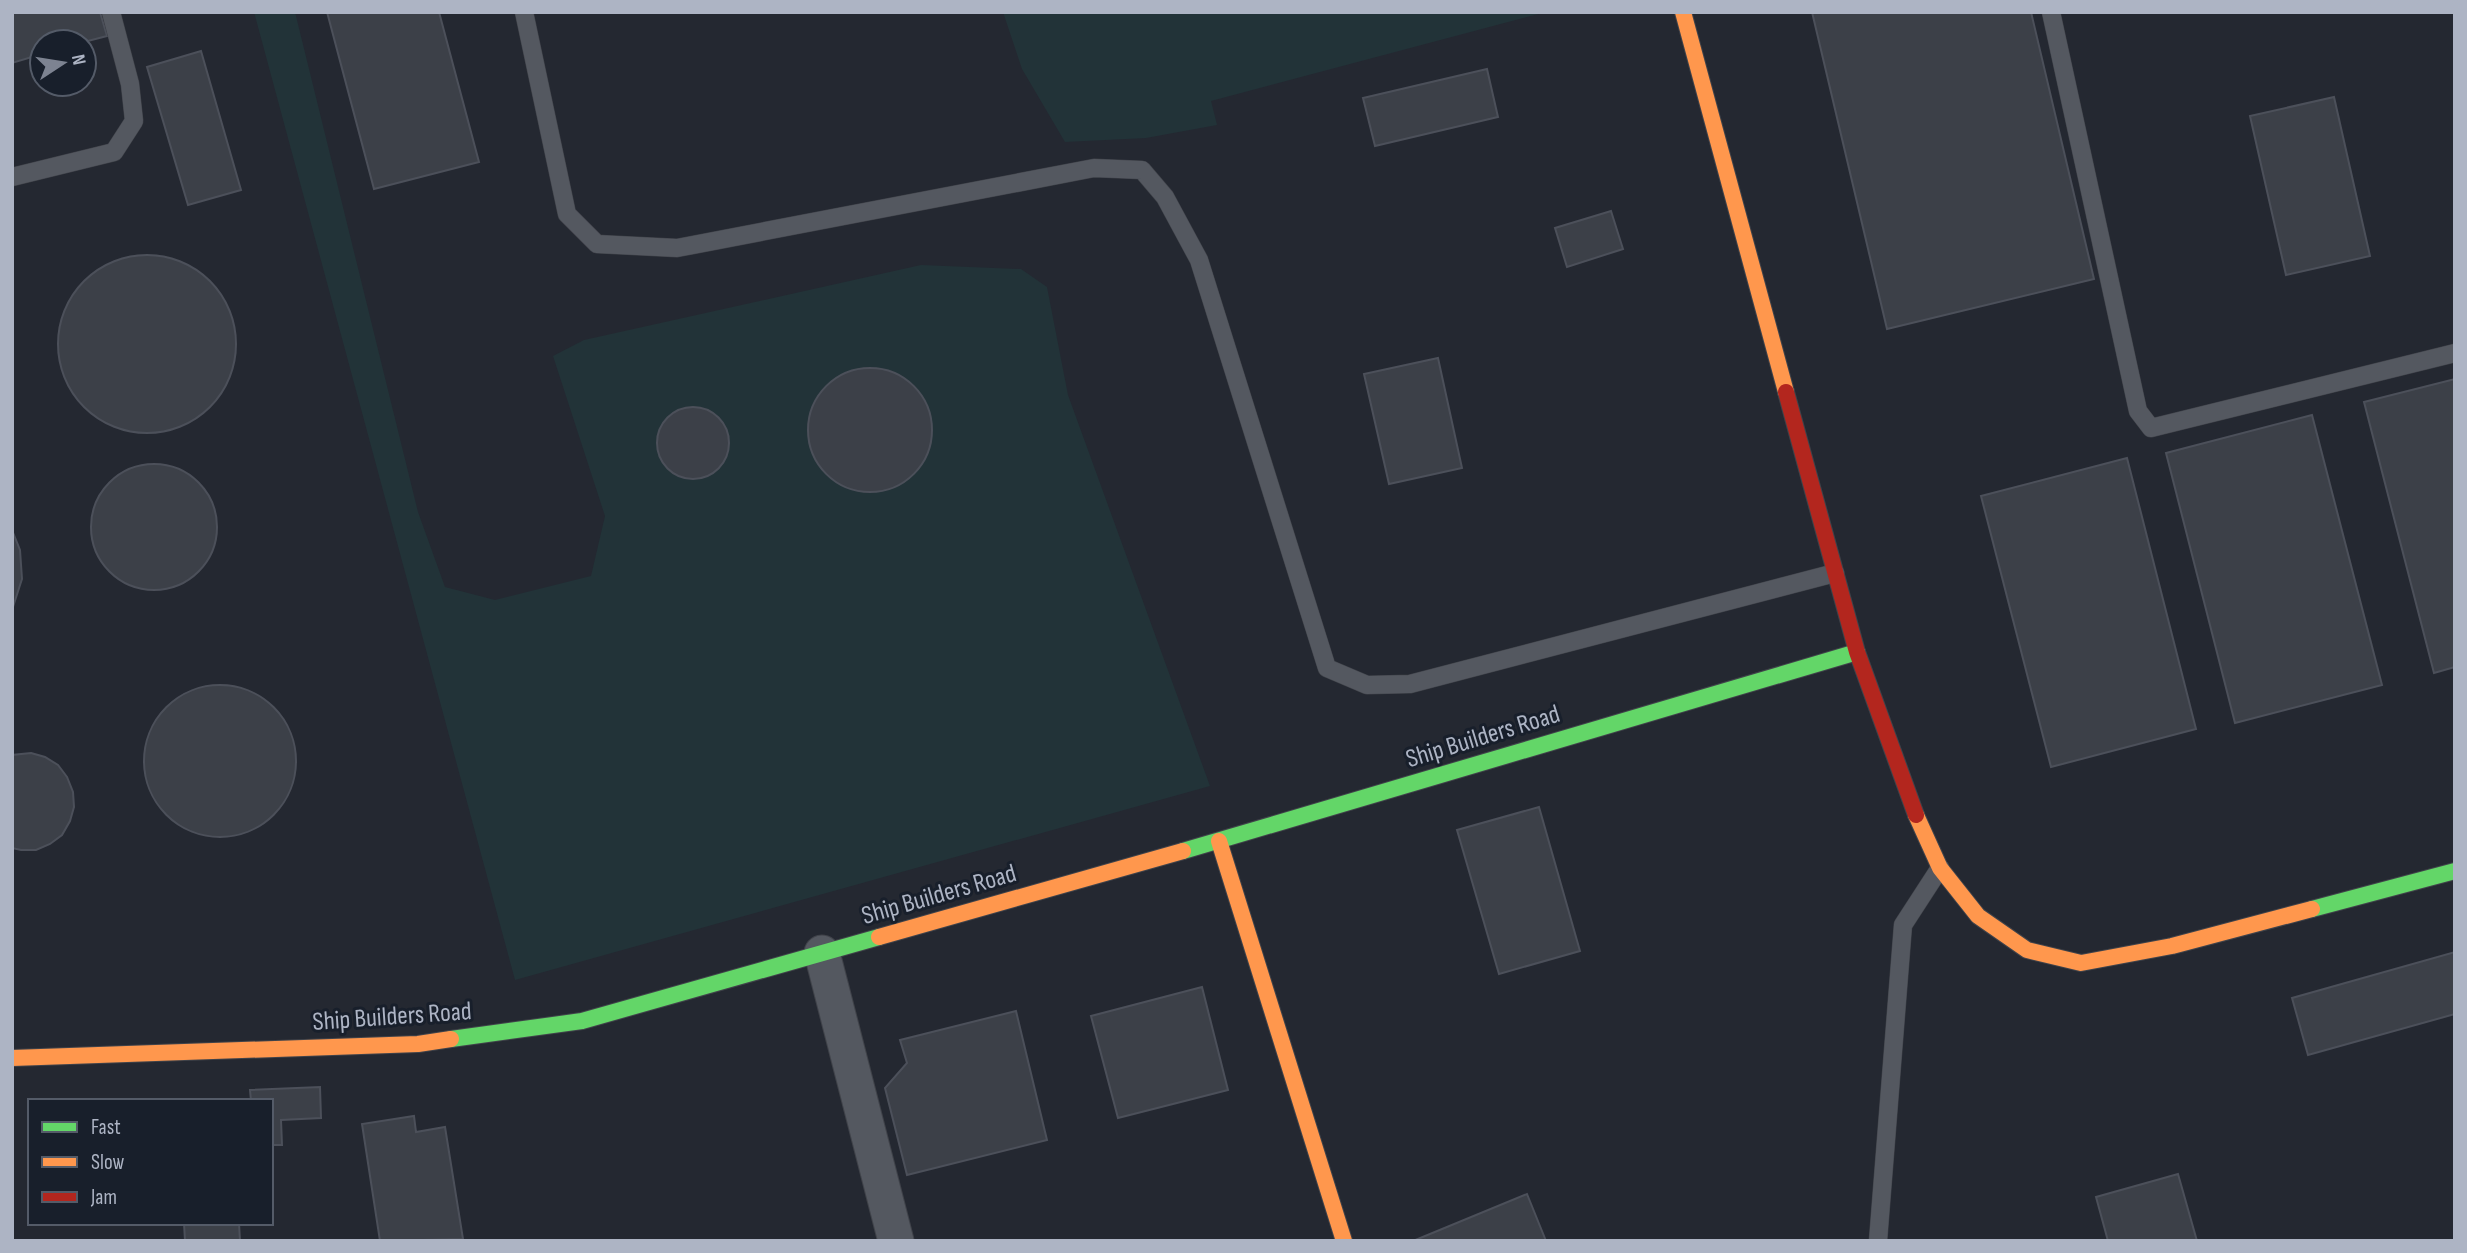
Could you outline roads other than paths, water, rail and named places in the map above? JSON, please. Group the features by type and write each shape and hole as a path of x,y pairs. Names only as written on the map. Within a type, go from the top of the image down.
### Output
{"street":[{"path":"1684,12 1857,652 1910,803 1940,868 1978,916 2027,950 2081,963 2172,946 2455,871"},
{"name":"Ship Builders Road","path":"12,1058 432,1042 582,1021 1219,841 1857,652"},
{"path":"1219,841 1345,1241"},
{"path":"822,953 896,1241"}],"lane":[{"path":"12,177 114,152 134,121 130,84 111,12"},
{"path":"524,12 567,214 597,244 677,248 1094,168 1142,170 1165,197 1199,260 1327,668 1367,685 1410,684 1835,573"},
{"path":"2051,12 2138,411 2151,428 2455,353"},
{"path":"1878,1241 1903,925 1940,868"}]}
